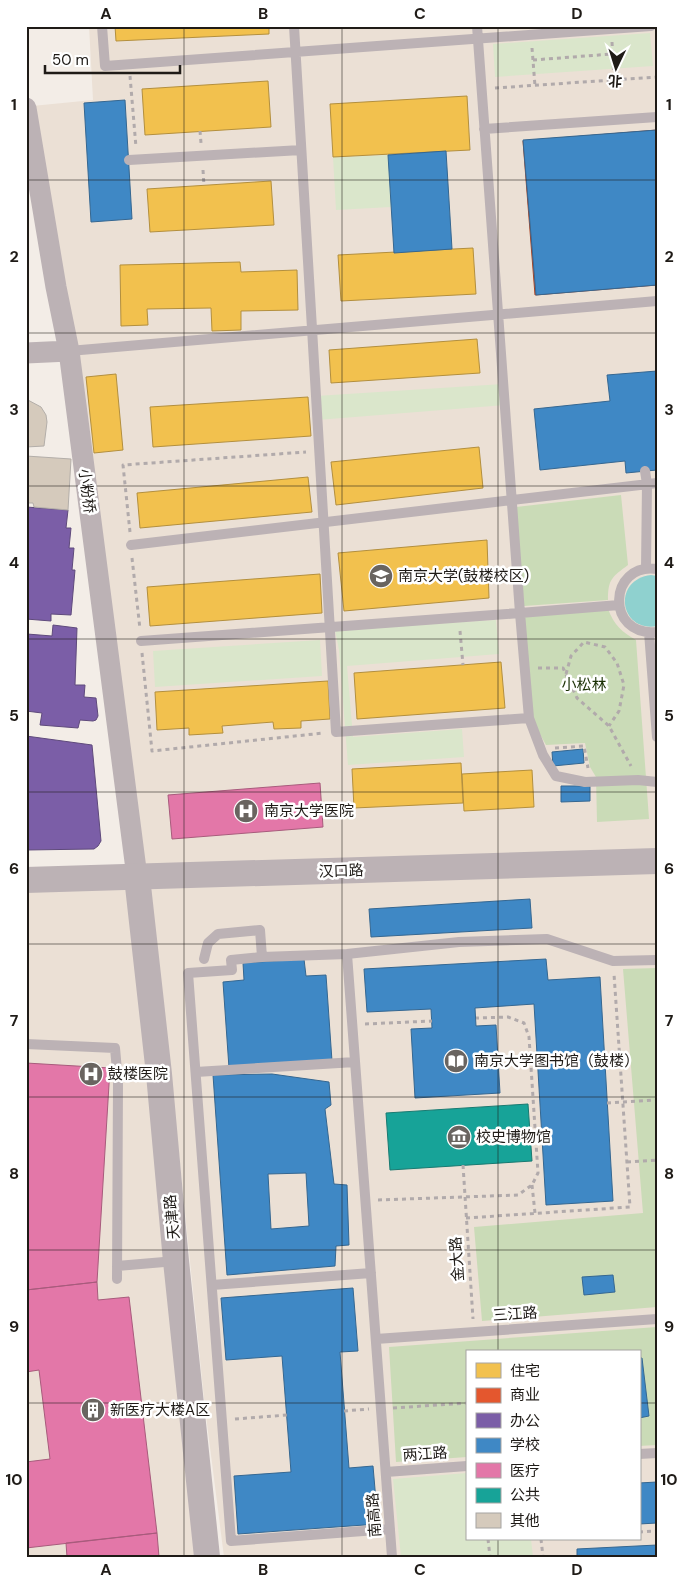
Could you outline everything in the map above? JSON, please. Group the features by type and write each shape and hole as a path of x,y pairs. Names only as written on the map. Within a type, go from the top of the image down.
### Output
{"street":[{"name":"小粉桥","path":"26,108 56,287 69,351 137,877"},
{"path":"26,353 69,351"},
{"name":"汉口路","path":"26,880 657,861"},
{"name":"天津路","path":"137,877 159,1074 176,1261 207,1557"}],"lane":[{"path":"102,26 106,66 651,26"},
{"path":"294,26 336,732 528,718"},
{"path":"476,26 528,718 540,749 556,776 590,781 638,780 657,782"},
{"path":"484,129 657,117"},
{"path":"133,160 301,150"},
{"path":"69,351 657,301"},
{"path":"645,471 652,484 646,569"},
{"path":"131,545 652,484"},
{"path":"657,569 637,571 626,580 621,589 618,605 621,614 636,630 653,632 657,737"},
{"path":"141,642 618,605"},
{"path":"204,959 208,943 218,934 251,930 260,930 262,957"},
{"path":"390,1529 231,1541 188,973 232,970 231,960 262,957 347,954 459,942 547,939 613,961 657,960"},
{"name":"南高路","path":"347,954 392,1557"},
{"path":"26,1044 115,1048 118,1082 117,1279"},
{"path":"196,1072 355,1062"},
{"path":"117,1266 176,1261"},
{"path":"212,1285 371,1273"},
{"name":"三江路","path":"376,1339 657,1318"},
{"path":"640,1454 657,1453"},
{"name":"两江路","path":"386,1472 466,1466"}],"path":[{"path":"611,36 614,80"},
{"path":"532,41 534,86"},
{"path":"533,60 612,54"},
{"path":"129,64 133,160"},
{"path":"481,89 657,77"},
{"path":"319,451 123,465 152,751 336,732"},
{"path":"458,618 463,665"},
{"path":"566,675 571,656 584,642 604,647 617,663 624,685 619,711 609,726"},
{"path":"525,669 563,668 577,698 609,726 638,780"},
{"path":"540,749 584,746 590,781"},
{"path":"466,1218 630,1207 613,961"},
{"path":"365,1201 518,1195 532,1185 538,1173 528,1037 524,1023 508,1016 476,1018"},
{"path":"352,1025 432,1021"},
{"path":"607,1103 657,1100"},
{"path":"627,1162 657,1160"},
{"name":"金大路","path":"463,1166 474,1332"},
{"path":"532,1185 535,1213"},
{"path":"344,1411 466,1403"},
{"path":"222,1420 287,1415"},
{"path":"640,1532 657,1531"},
{"path":"488,1540 490,1557"},
{"path":"542,1540 543,1557"}],"shaded area":[{"name":"南京大学(鼓楼校区)","path":"89,26 657,26 657,1557 224,1557 205,1408 179,1154 32,106 93,100"},
{"name":"鼓楼医院","path":"134,882 207,1557 26,1557 26,887"}],"green space":[{"path":"650,33 653,66 495,77 493,44"},
{"path":"388,155 391,207 336,210 333,157"},
{"path":"503,384 505,405 317,420 316,396"},
{"path":"621,495 628,565 612,579 608,600 524,606 516,507"},
{"name":"小松林","path":"608,609 619,628 636,640 649,819 597,822 596,777 590,767 585,743 546,745 531,718 523,616"},
{"path":"496,620 499,654 347,666 353,737 462,729 464,757 348,765 339,650 335,630"},
{"path":"320,640 322,676 155,687 153,651"},
{"path":"657,968 657,1307 482,1321 474,1227 643,1213 623,969"},
{"path":"657,1327 657,1445 640,1446 640,1350 466,1350 466,1457 396,1462 389,1347"},
{"path":"466,1473 466,1540 531,1540 533,1557 401,1557 393,1479"}],"water":[{"path":"651,575 657,576 657,626 644,626 635,622 628,614 625,605 626,595 630,586 638,579"}],"building: 住宅":[{"path":"115,26 269,26 269,34 116,41"},
{"path":"268,81 271,127 145,135 142,89"},
{"path":"467,96 470,150 333,157 330,104"},
{"path":"271,181 274,225 150,232 147,189"},
{"path":"473,248 476,294 341,301 338,255"},
{"path":"240,262 241,272 297,270 298,310 241,311 241,330 212,331 211,308 147,309 148,325 121,326 120,265"},
{"path":"477,339 480,373 331,383 329,350"},
{"path":"116,374 123,450 94,453 86,377"},
{"path":"308,397 311,436 153,447 150,407"},
{"path":"479,447 483,488 336,505 331,462"},
{"path":"308,477 312,512 140,528 137,493"},
{"path":"487,540 489,598 344,611 338,553"},
{"path":"320,574 322,613 150,626 147,587"},
{"path":"501,662 505,708 357,719 354,673"},
{"path":"328,681 330,719 301,721 301,728 274,729 273,722 222,726 223,733 189,735 189,728 157,730 155,692"},
{"path":"461,763 463,803 354,808 352,769"},
{"path":"532,770 534,807 464,811 462,774"}],"building: 商业":[{"path":"657,130 657,285 535,295 523,141"}],"building: 办公":[{"path":"26,507 68,510 66,528 71,528 69,548 74,548 72,570 75,570 71,615 51,614 51,621 26,619"},
{"path":"53,625 77,628 75,685 85,685 84,697 96,698 98,716 96,720 80,720 78,728 40,725 42,713 26,711 27,634 52,636"},
{"path":"26,736 92,745 101,841 94,849 26,850"}],"building: 学校":[{"path":"125,100 132,219 91,222 84,103"},
{"path":"657,130 657,285 536,295 523,140"},
{"path":"446,151 452,249 394,253 388,155"},
{"path":"657,371 657,470 626,473 625,461 540,470 534,409 610,401 607,375"},
{"path":"583,749 584,763 553,766 552,752"},
{"path":"561,786 590,786 590,801 561,802"},
{"path":"530,899 532,928 371,937 369,909"},
{"path":"304,959 306,976 326,975 332,1061 229,1068 223,982 244,980 243,963"},
{"name":"南京大学图书馆（鼓楼）","path":"546,959 548,980 600,977 613,1201 546,1205 534,1004 475,1008 476,1026 496,1025 500,1093 415,1098 411,1029 432,1028 431,1009 367,1012 364,969"},
{"path":"272,1074 329,1082 331,1105 325,1109 334,1184 347,1185 349,1245 336,1246 335,1266 227,1275 213,1075","holes":["306,1173 309,1226 271,1229 268,1174"]},
{"path":"613,1275 615,1292 584,1295 582,1277"},
{"path":"353,1288 358,1351 340,1352 349,1468 373,1466 378,1524 238,1534 234,1476 291,1472 282,1356 226,1360 221,1298"},
{"path":"640,1358 642,1358 649,1416 640,1418"},
{"path":"657,1482 657,1523 640,1524 640,1483"},
{"path":"657,1545 657,1557 577,1557 577,1549"}],"building: 医疗":[{"name":"南京大学医院","path":"320,783 323,827 172,839 168,795"},
{"path":"26,1063 110,1068 97,1282 26,1290"},
{"name":"新医疗大楼A区","path":"97,1282 98,1300 129,1297 157,1533 26,1548 26,1462 50,1459 39,1370 26,1372 26,1290"},
{"path":"157,1533 159,1557 67,1557 66,1543"}],"building: 公共":[{"name":"校史博物馆","path":"528,1104 532,1161 390,1170 386,1113"}],"building: 其他":[{"path":"26,399 41,407 46,415 44,446 26,447"},
{"path":"26,456 71,459 68,510 34,507 33,503 26,503"}],"place":[{"name":"南京大学(鼓楼校区)","path":"381,576"},
{"name":"南京大学医院","path":"246,811"},
{"name":"南京大学图书馆（鼓楼）","path":"456,1061"},
{"name":"鼓楼医院","path":"91,1074"},
{"name":"校史博物馆","path":"459,1137"},
{"name":"新医疗大楼A区","path":"93,1410"}]}
